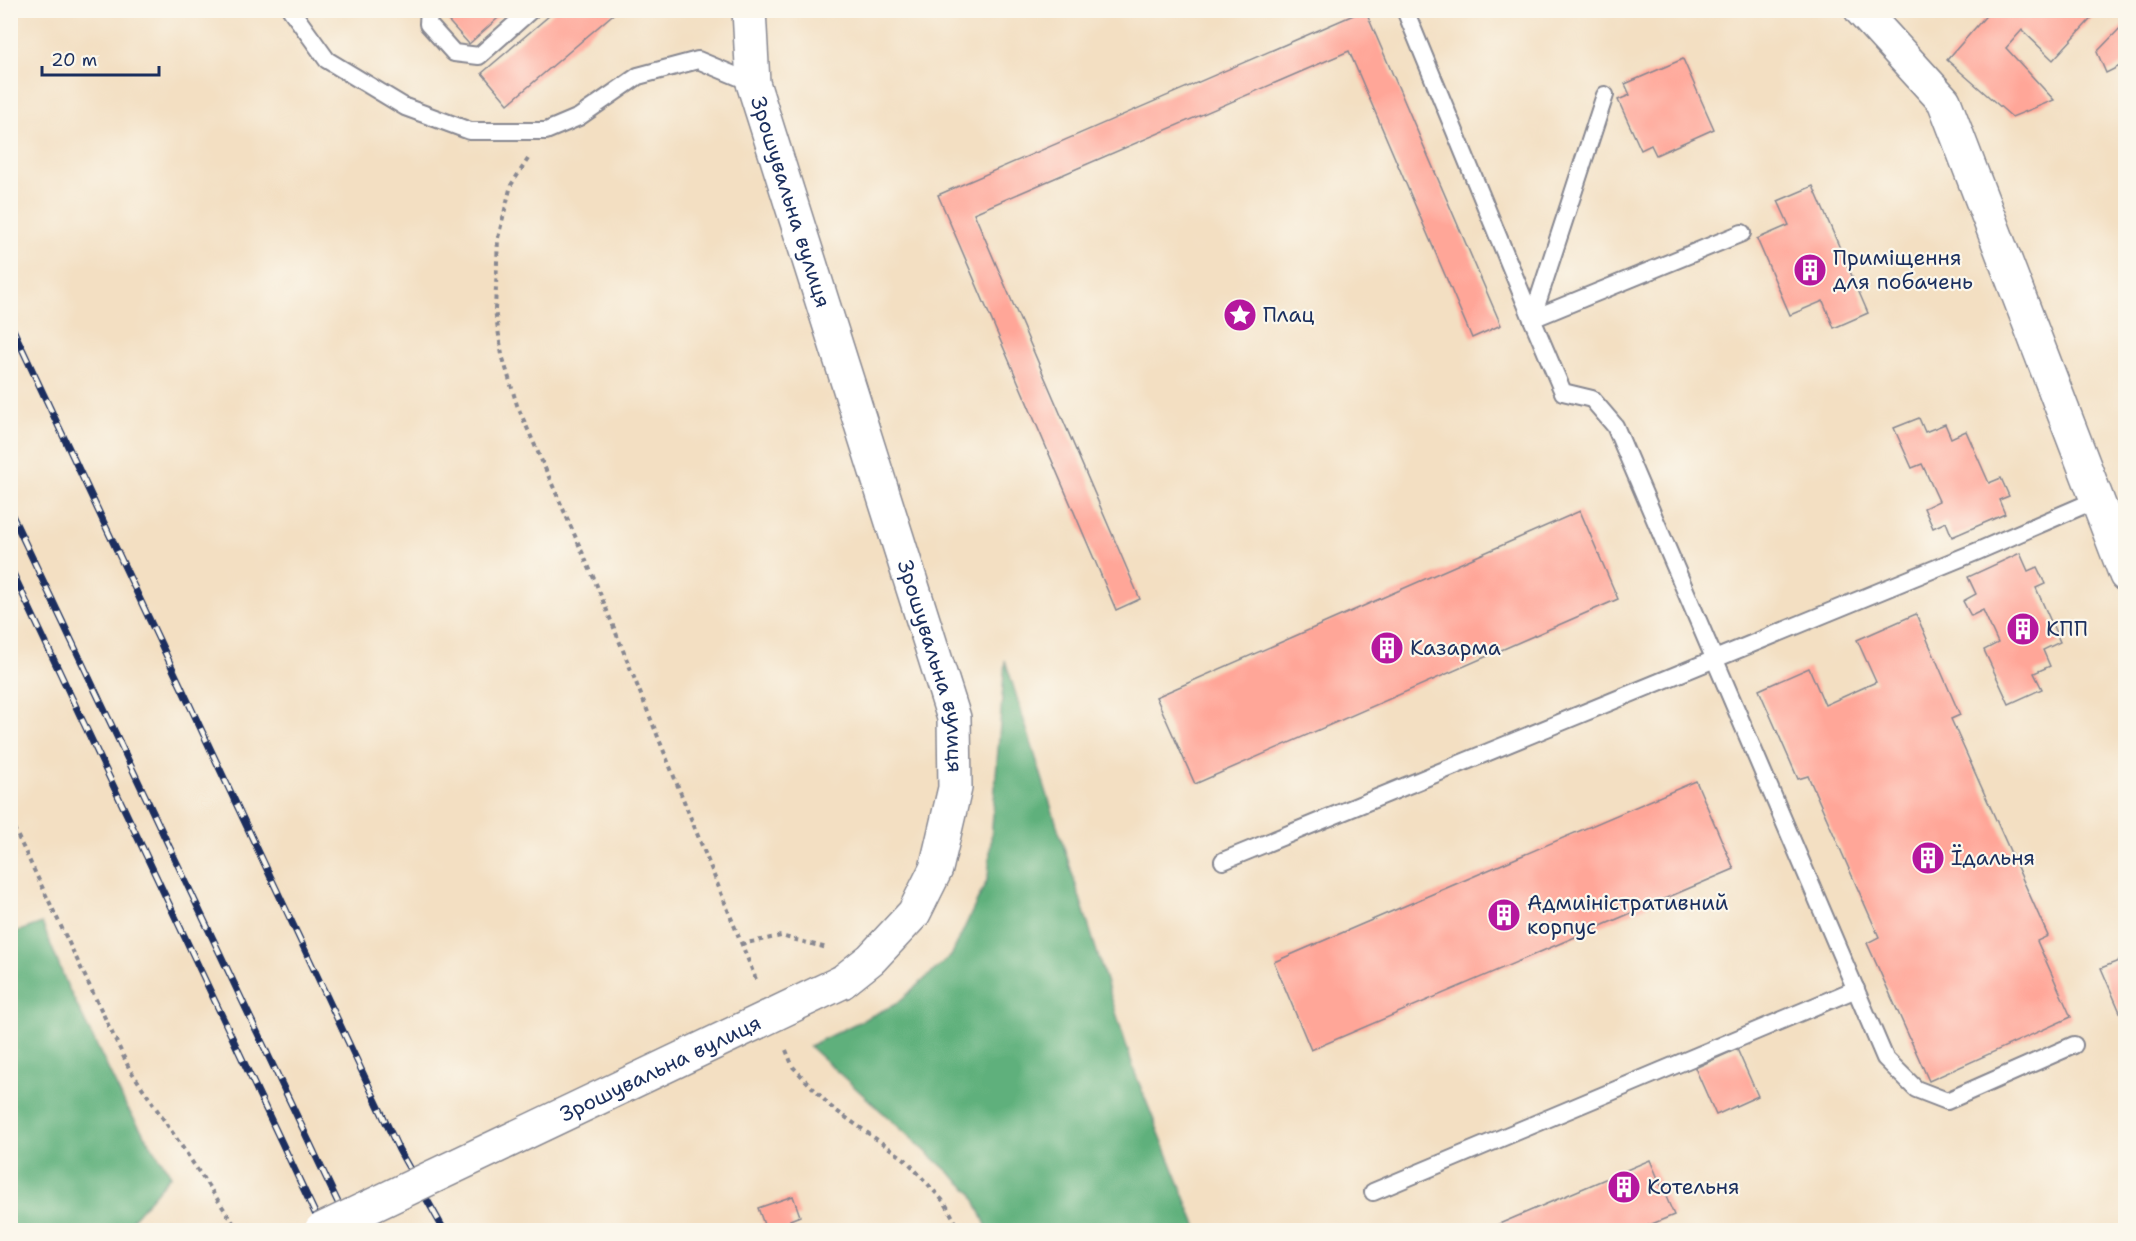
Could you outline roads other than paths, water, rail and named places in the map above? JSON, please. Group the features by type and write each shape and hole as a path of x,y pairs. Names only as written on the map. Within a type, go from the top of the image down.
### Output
{"street":[{"name":"Зрошувальна вулиця","path":"321,1230 842,982 871,959 914,913 936,869 955,788 954,718 753,83 749,10"},
{"path":"1862,10 1944,101 2126,575"}],"lane":[{"path":"291,10 327,60 405,107 470,131 546,131 579,117 638,76 698,60 753,83"},
{"path":"429,10 428,24 454,53 479,56 531,10"},
{"path":"1405,10 1563,393 1592,399 1615,426 1885,1058 1916,1089 1947,1101 2074,1045"},
{"path":"1532,319 1605,95"},
{"path":"1532,319 1742,233"},
{"path":"1223,861 1978,551 2098,499"},
{"path":"1373,1192 1856,989"}],"railway":[{"path":"10,323 399,1150 444,1230"},
{"path":"10,511 351,1230"},
{"path":"10,567 323,1230"}],"place":[{"name":"Приміщення для побачень","path":"1810,270"},
{"name":"Плац","path":"1240,315"},
{"name":"КПП","path":"2023,629"},
{"name":"Казарма","path":"1387,648"},
{"name":"Їдальня","path":"1928,858"},
{"name":"Адмиіністративний корпус","path":"1504,915"},
{"name":"Котельня","path":"1624,1187"}]}
